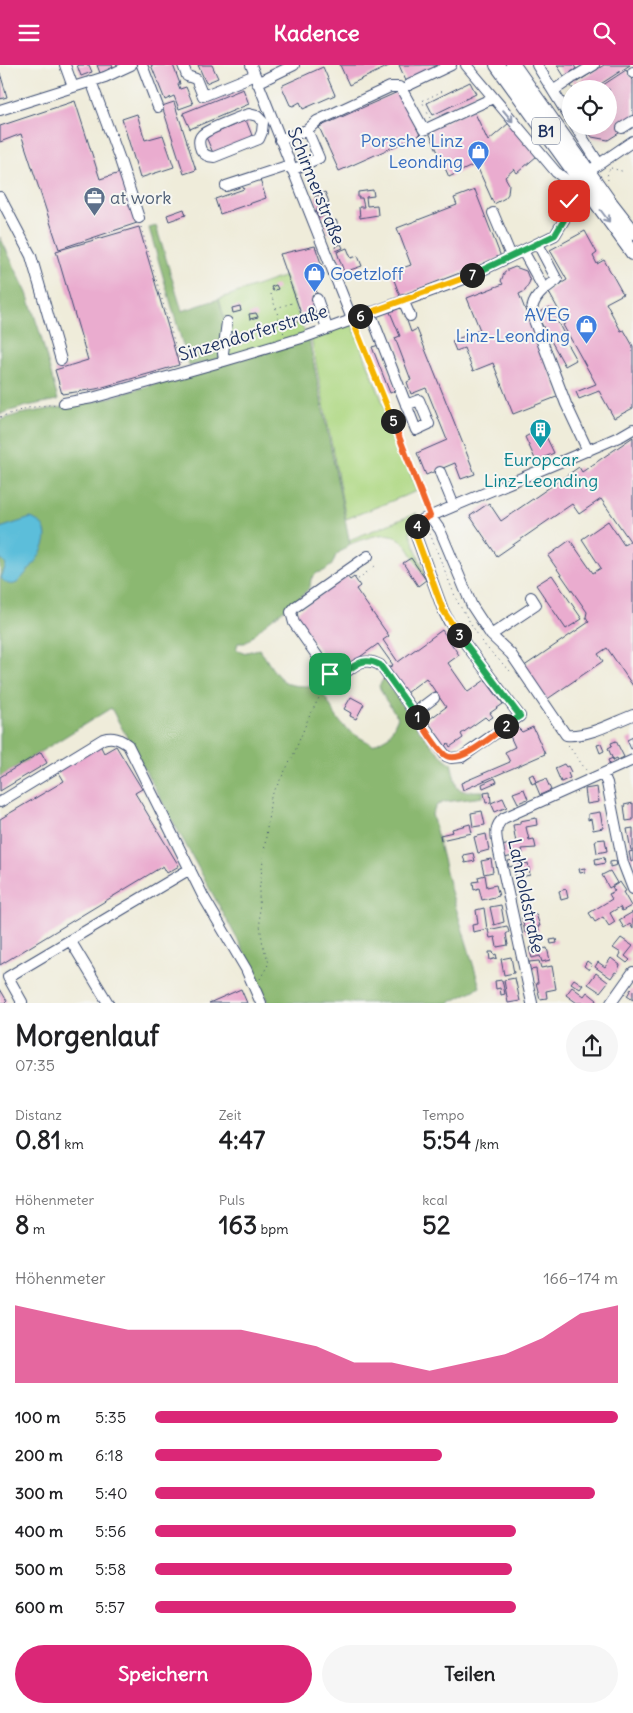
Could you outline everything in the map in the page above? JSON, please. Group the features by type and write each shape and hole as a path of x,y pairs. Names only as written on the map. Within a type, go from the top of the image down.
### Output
{"main road":[{"name":"B1","path":"497,65 584,174 633,231"},
{"name":"B1","path":"513,65 633,253"}],"street":[{"path":"65,65 72,87"},
{"path":"142,65 158,107"},
{"path":"183,65 187,76 196,79 203,96 294,65"},
{"name":"Schirmerstraße","path":"251,65 268,120 280,140 352,319"},
{"path":"409,85 451,65"},
{"path":"466,65 556,172 584,174 633,141"},
{"path":"537,65 562,106"},
{"path":"553,91 594,65"},
{"path":"0,110 91,81 125,66"},
{"path":"91,81 139,219"},
{"path":"280,140 307,130 317,121 390,87 399,87 402,90 424,130 493,98"},
{"path":"249,114 268,120 255,141 214,157 207,156 201,149 200,139 205,132 249,114"},
{"path":"622,128 633,121"},
{"path":"226,186 319,158 307,130"},
{"path":"577,135 584,174"},
{"name":"Sinzendorferstraße","path":"64,403 92,398 305,337 464,279 555,235 560,228 569,201 584,174"},
{"path":"0,197 31,256 60,360"},
{"path":"493,213 511,256"},
{"path":"538,244 557,280 544,289 534,302 531,308 532,315 566,404 588,451"},
{"path":"523,251 544,289"},
{"path":"317,299 327,328"},
{"path":"403,300 410,316"},
{"path":"370,312 406,405"},
{"path":"224,361 223,353 228,322"},
{"path":"368,555 295,607 292,617 330,674 339,676 359,662 374,662 380,665 440,750 451,758 462,757 520,716 449,622 416,536 418,524 430,516 542,471 633,429"},
{"path":"440,473 454,506"},
{"path":"430,516 440,530 472,606 491,635 511,654 566,735 574,736 590,732 633,715"},
{"path":"491,635 536,605 531,597"},
{"path":"432,613 443,610"},
{"path":"414,713 434,698"},
{"path":"0,802 98,741 107,738 119,739 128,745 203,897 246,969 261,1003"},
{"name":"Lahholdstraße","path":"532,1003 499,852 496,832 497,825 504,818 633,760"},
{"path":"603,774 607,783 623,863 633,889"},
{"path":"21,1003 8,977 190,869"},
{"path":"70,940 108,1003"},
{"path":"611,1003 633,972"}],"path":[{"path":"431,121 422,101 443,91"},
{"path":"609,181 607,176 611,168 624,172"},
{"path":"139,219 183,373"},
{"path":"271,295 286,342"},
{"path":"276,308 292,303"},
{"path":"352,319 430,516"},
{"path":"0,417 27,409 64,403"},
{"path":"357,580 375,567"},
{"path":"254,989 269,963 263,946 260,925 259,892 271,797 324,688"}],"green space":[{"path":"156,226 182,311 219,299 225,321 219,360 189,366 149,228"},
{"path":"0,237 27,293 58,400 0,414"},
{"path":"285,276 305,334 219,360 225,321 219,299"},
{"path":"352,323 417,491 346,519 311,338"},
{"path":"309,339 350,544 336,555 332,565 324,571 317,573 311,579 310,587 302,596 264,625 245,643 238,643 236,650 243,653 259,649 284,681 289,684 312,687 319,690 344,726 373,745 389,736 398,717 385,699 379,686 384,678 424,736 451,763 457,788 464,791 483,791 483,797 445,802 437,805 432,814 450,888 480,987 449,1003 268,1003 252,966 111,708 0,777 0,420 19,414 94,402"},
{"path":"417,513 412,521 410,533 427,581 412,554 399,538 391,535 381,535 350,544 349,540"}],"water":[{"path":"31,518 41,524 45,532 42,550 17,583 8,584 1,578 6,565 0,558 0,528"}],"building":[{"path":"77,65 89,65 92,72 81,76"},
{"path":"97,65 112,65 114,68 100,73"},
{"path":"151,65 173,65 180,89 186,87 193,104 179,109 174,96 165,100"},
{"path":"198,65 212,65 218,78 206,83"},
{"path":"340,65 391,65 349,85"},
{"path":"399,65 441,65 406,81"},
{"path":"557,65 574,65 576,69 571,72 576,80 573,80 569,73 564,76"},
{"path":"604,65 630,65 607,80 580,80"},
{"path":"323,67 335,95 303,109 300,102 293,106 290,105 282,87 283,85"},
{"path":"626,70 633,80 633,124 617,134 617,80 611,80"},
{"path":"0,73 7,97 0,99"},
{"path":"470,82 476,94 433,115 427,103"},
{"path":"243,89 249,104 190,129 183,113"},
{"path":"400,91 420,135 339,171 319,127"},
{"path":"75,101 100,179 120,173 137,223 59,249 21,134 0,142 0,126"},
{"path":"174,102 196,170 184,174 162,106"},
{"path":"473,109 488,141 509,123 537,156 517,173 514,169 505,177 509,184 508,194 505,198 494,204 476,164 449,177 428,130"},
{"path":"137,114 145,140 163,135 174,167 140,178 122,119"},
{"path":"246,120 253,138 213,153 206,137"},
{"path":"590,135 616,135 608,140"},
{"path":"260,180 266,198 220,214 215,199 244,189 242,186"},
{"path":"373,190 374,196 366,197 367,206 377,205 378,215 360,218 359,207 364,207 362,198 358,198 358,192"},
{"path":"475,190 501,257 400,296 391,272 411,265 397,228 457,205 454,198"},
{"path":"325,192 329,202 324,204 327,214 319,218 316,210 319,209 315,197"},
{"path":"184,209 186,215 169,221 167,215"},
{"path":"336,220 340,230 329,234 325,224"},
{"path":"139,227 179,365 96,389 62,394 55,370 88,360 56,251"},
{"path":"585,231 597,253 593,256 597,264 604,260 623,294 606,303 621,331 624,330 633,346 633,408 614,418 599,391 579,399 576,392 596,384 563,325 566,323 548,291 567,280 550,250"},
{"path":"341,244 343,248 336,251 335,247"},
{"path":"315,246 323,269 310,273 317,293 312,295 320,320 305,325 280,254"},
{"path":"347,248 351,258 358,256 362,266 344,272 337,252"},
{"path":"515,267 526,271 530,281 525,291 519,294 559,396 513,414 493,363 473,371 464,348 456,351 452,341 480,330 467,298 503,284 501,281 505,271"},
{"path":"276,285 278,289 273,291 271,287"},
{"path":"240,306 241,311 233,313 232,308"},
{"path":"402,307 411,332 417,329 475,474 461,479 455,463 426,475 417,453 447,440 426,388 411,394 407,382 411,380 395,338 400,336 390,312"},
{"path":"550,307 564,334 562,335 576,360 565,366 536,314"},
{"path":"256,313 258,317 250,319 249,314"},
{"path":"295,318 297,323 292,325 290,320"},
{"path":"232,336 239,337 238,341 231,341"},
{"path":"379,345 397,390 390,393 372,347"},
{"name":"Europcar Linz-Leonding","path":"542,428 554,453 536,461 525,437"},
{"path":"633,437 633,686 607,648 598,654 603,661 546,700 523,667 589,622 586,617 587,612 548,556 570,540 593,573 601,568 582,539 608,521 624,545 630,541 601,499 579,514 572,504 497,556 470,516 489,503 501,521 579,467 582,472"},
{"path":"411,558 426,580 418,586 403,563"},
{"path":"552,575 582,619 566,629 536,585"},
{"path":"347,576 350,580 354,577 360,586 356,589 389,636 383,640 398,662 442,630 459,655 448,663 468,692 485,680 503,704 490,713 493,717 488,720 485,717 461,734 463,738 450,747 448,743 445,746 427,721 446,707 426,678 406,693 388,668 393,665 378,644 336,674 294,614"},
{"path":"351,697 364,704 356,719 350,716 351,713 344,709"},
{"path":"517,727 522,732 533,727 545,754 463,790 461,783 510,762 505,752 515,747 509,734"},
{"path":"633,737 633,748 631,749 627,740"},
{"path":"616,741 624,757 613,760 608,748 612,746 611,743"},
{"path":"601,744 604,751 600,753 597,745"},
{"path":"100,745 104,753 116,746 142,789 135,793 179,866 167,873 163,866 0,965 0,819 64,781 58,771"},
{"path":"41,752 47,763 0,791 0,777"},
{"path":"613,758 616,765 611,767 608,760"},
{"path":"564,764 566,767 568,766 571,772 568,773 570,778 561,782 555,768"},
{"path":"533,774 536,782 532,784 529,776"},
{"path":"495,778 497,782 483,788 482,784"},
{"path":"546,779 551,790 540,795 535,783"},
{"path":"597,787 599,802 587,804 585,789"},
{"path":"524,789 528,799 518,803 513,793"},
{"path":"490,792 491,802 486,803 484,793"},
{"path":"503,798 507,807 495,812 491,803"},
{"path":"633,803 633,820 626,821 624,805"},
{"path":"482,811 485,825 473,827 471,813"},
{"path":"600,812 603,828 593,830 591,819 588,820 588,814"},
{"path":"536,818 537,825 526,827 529,840 534,839 536,848 522,849 523,854 504,858 501,846 516,843 513,825 520,824 520,821"},
{"path":"470,824 472,833 441,840 440,835 453,832 452,829"},
{"path":"633,828 633,850 631,850 627,829"},
{"path":"486,834 489,850 478,853 474,837"},
{"path":"605,839 607,851 597,853 595,840"},
{"path":"633,851 633,861 631,862 629,852"},
{"path":"473,853 475,861 465,863 463,855"},
{"path":"604,857 605,863 596,865 595,859"},
{"path":"491,859 493,872 484,874 481,861"},
{"path":"517,859 519,865 528,863 530,875 516,878 513,866 509,867 508,861"},
{"path":"616,861 617,865 610,867 610,862"},
{"path":"585,868 585,872 580,873 579,869"},
{"path":"610,871 617,883 609,888 602,875"},
{"path":"485,875 487,887 496,885 499,896 482,900 479,888 474,890 473,882 479,881 478,877"},
{"path":"620,882 626,891 623,892 631,906 622,911 620,907 610,913 615,922 609,926 603,917 595,922 589,913 612,899 609,894 615,891 612,887"},
{"path":"566,889 568,898 561,900 559,891"},
{"path":"501,905 504,922 494,925 490,907"},
{"path":"484,908 487,929 473,932 472,925 478,924 476,910"},
{"path":"633,912 633,929 630,924 624,928 619,920"},
{"path":"536,914 540,926 538,926 539,931 525,933 522,917"},
{"path":"507,926 509,932 506,934 508,945 497,947 495,937 490,938 488,930"},
{"path":"621,938 633,946 625,956 630,960 627,963 619,957 621,953 613,948"},
{"path":"556,939 557,943 551,944 550,940"},
{"path":"541,945 542,949 547,948 550,960 542,962 540,956 532,958 529,948"},
{"path":"489,952 493,952 494,955 496,954 497,958 490,960"},
{"path":"511,957 514,973 504,975 501,959"},
{"path":"611,958 620,965 617,973 615,972 611,978 595,967 598,962 605,967"},
{"path":"539,961 541,968 552,966 556,989 546,991 547,998 540,999 536,983 538,983 536,969 530,970 529,962"},
{"path":"587,961 592,965 589,970 584,966"},
{"path":"596,973 608,982 600,992 588,984"},
{"path":"515,978 520,1001 508,1003 504,980"},
{"path":"574,979 583,985 580,989 571,983"},
{"path":"502,980 505,994 501,995 500,988 496,989 495,981"},
{"path":"572,987 584,996 587,992 597,1000 595,1003 577,1003 566,995"},
{"path":"0,989 7,1001 5,1003 0,1003"},
{"path":"241,989 247,1003 209,1003"},
{"path":"631,989 633,991 633,1000 627,996"}],"place":[{"name":"Porsche Linz Leonding","path":"479,170"},
{"name":"at work","path":"94,217"},
{"name":"Goetzloff","path":"314,293"},
{"name":"AVEG Linz-Leonding","path":"586,344"},
{"name":"Europcar Linz-Leonding","path":"541,449"}],"route":[{"path":"330,674 339,676 359,662 374,662 380,665 440,750 451,758 462,757 520,716 449,622 443,610 416,536 418,524 430,516 352,319 464,279 548,239 555,235 560,228 569,201"}]}
